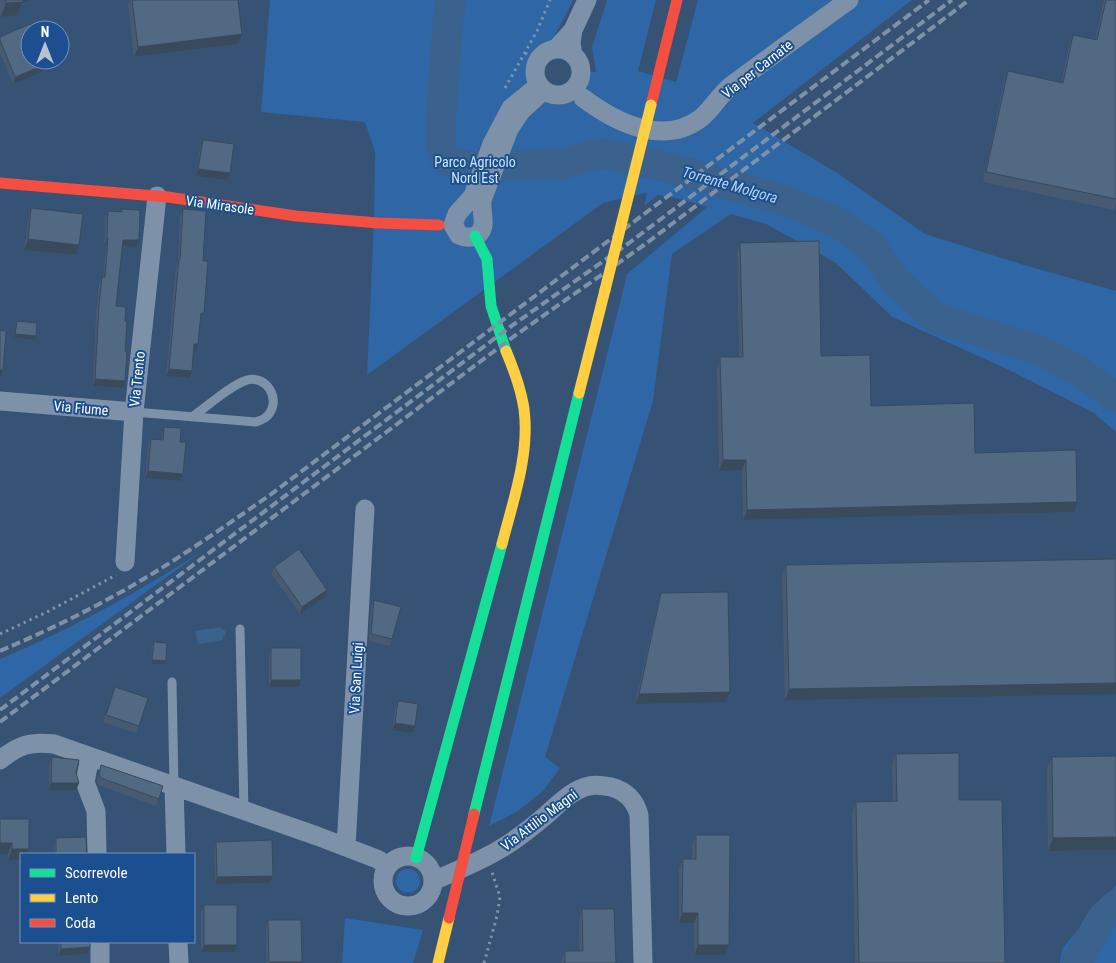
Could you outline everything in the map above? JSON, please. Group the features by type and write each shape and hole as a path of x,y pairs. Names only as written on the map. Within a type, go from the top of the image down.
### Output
{"street":[{"path":"565,52 571,43 573,30 587,0"},
{"path":"438,963 677,0"},
{"name":"Via per Carnate","path":"576,91 606,113 635,127 657,130 682,127 699,119 709,111 730,87 849,0"},
{"path":"565,52 578,61 581,68 576,91 559,95 551,94 541,87 532,57 565,52"},
{"path":"416,858 518,484 525,432 524,408 521,394 488,291 485,254 457,229 457,214 477,198 511,108 541,87"},
{"name":"Via Mirasole","path":"0,183 157,196 296,216 457,229"},
{"name":"Via Trento","path":"125,562 134,412 157,196"},
{"path":"457,229 479,234 483,226 481,208 477,198"},
{"name":"Via Fiume","path":"0,402 134,412"},
{"name":"Via San Luigi","path":"346,847 366,509"},
{"path":"0,760 25,744 40,742 54,744 346,847 388,866"},
{"path":"90,756 84,782 96,811 97,853"},
{"name":"Via Attilio Magni","path":"433,881 504,848 566,797 576,791 587,786 599,785 625,793 636,806 640,824 643,963"},
{"path":"174,786 176,853"},
{"path":"401,858 416,858 428,866 432,873 432,889 428,897 421,903 413,906 404,906 389,898 383,882 388,866 401,858"},
{"path":"100,943 100,963"},
{"path":"178,943 179,963"}],"lane":[{"name":"Via Fiume","path":"134,412 192,417 256,422 264,419 271,411 273,403 271,389 267,384 258,379 248,380 238,384 192,417"},
{"path":"240,629 244,810"},
{"path":"172,682 174,786"}],"path":[{"path":"501,96 532,57 537,31 550,0"},
{"path":"0,634 124,571 125,562"},
{"path":"484,963 497,916 500,897 486,857"}],"green space":[{"name":"Parco Agricolo Nord Est","path":"270,0 573,0 548,48 533,70 534,81 540,91 551,99 561,100 571,98 585,91 589,72 596,72 592,47 607,0 656,0 638,71 676,82 698,0 912,0 753,123 839,174 925,234 1116,291 1116,432 1094,413 1007,369 892,317 836,263 766,224 731,214 672,254 653,401 545,757 560,768 543,791 518,811 489,826 627,274 707,207 681,199 658,195 644,206 647,194 645,193 603,203 367,375 375,152 365,122 261,112"},
{"path":"204,550 0,698 0,659 104,609"},
{"path":"408,869 413,870 419,876 419,886 413,892 408,893 403,892 397,886 396,881 397,876 403,870"},
{"path":"1116,885 1116,963 1060,963 1062,949"},
{"path":"345,918 423,930 413,963 342,963"}],"shaded area":[{"path":"220,627 226,632 223,640 198,644 195,631"}],"building":[{"path":"5,0 23,0 23,2 6,3"},
{"path":"132,0 238,0 242,34 138,47"},
{"path":"1106,0 1116,0 1116,199 986,172 1008,71 1063,83 1073,35 1097,40"},
{"path":"20,28 20,70 32,70 15,77 0,37"},
{"path":"203,140 234,144 230,173 198,169"},
{"path":"31,208 83,214 79,245 28,239"},
{"path":"122,209 140,210 139,240 123,240 116,306 126,307 125,351 127,352 125,381 95,379 99,305 102,277 105,277 108,239 108,211 122,212"},
{"path":"183,209 206,211 203,261 208,261 204,313 201,313 198,344 194,344 192,371 169,369"},
{"path":"819,241 821,356 870,355 871,406 974,403 975,453 1076,450 1077,502 747,510 746,460 723,460 720,357 743,357 740,243"},
{"path":"17,321 37,323 36,336 15,334"},
{"path":"0,330 6,331 3,370 0,370"},
{"path":"164,427 181,428 180,442 186,442 183,474 148,471 151,439 163,440"},
{"path":"299,549 327,590 302,607 274,567"},
{"path":"1116,559 1116,683 789,689 786,565"},
{"path":"728,592 730,692 639,694 661,593"},
{"path":"374,600 401,607 392,639 371,634"},
{"path":"154,642 167,643 166,661 152,660"},
{"path":"271,648 301,648 301,680 271,680"},
{"path":"115,687 148,698 139,726 106,715"},
{"path":"398,701 418,704 415,726 395,723"},
{"path":"959,753 959,800 1002,800 1005,963 859,963 856,802 897,801 896,754"},
{"path":"1116,756 1116,837 1053,838 1052,757"},
{"path":"52,757 79,760 76,773 79,783 51,783"},
{"path":"101,765 163,786 159,799 101,778 99,774"},
{"path":"0,819 29,819 29,849 12,849 12,843 0,843"},
{"path":"696,835 730,835 729,945 698,945 698,913 682,913 683,859 696,859"},
{"path":"86,837 87,853 56,853 56,838"},
{"path":"272,840 273,876 217,877 216,842"},
{"path":"204,905 237,905 237,945 204,945"},
{"path":"582,909 614,909 616,963 565,963 565,951 583,951"},
{"path":"268,920 301,920 302,962 269,962"},
{"path":"61,943 90,943 90,947 61,949"}],"waterway":[{"name":"Torrente Molgora","path":"451,0 447,32 441,147 445,158 454,164 472,166 561,164 602,153 670,168 787,201 840,224 872,247 894,279 935,318 1042,351 1079,371 1116,398"},
{"name":"Torrente Molgora","path":"1076,963 1102,918 1116,905"}],"railway":[{"path":"0,651 69,619 131,586 192,549 270,495 929,0"},
{"path":"0,710 510,327 629,243 952,0"},
{"path":"0,722 513,337 644,245 969,0"}],"traffic: fast":[{"path":"475,236 487,259 491,306 506,351"},
{"path":"474,814 579,393"},
{"path":"416,858 502,544"}],"traffic: slow":[{"path":"605,290 651,105"},
{"path":"579,393 605,290"},
{"path":"502,544 523,460 525,443 524,409 521,394 506,351"},
{"path":"438,963 449,918"}],"traffic: jam":[{"path":"651,105 677,0"},
{"path":"0,183 168,197 296,216 378,223 439,225"},
{"path":"449,918 474,814"}]}
